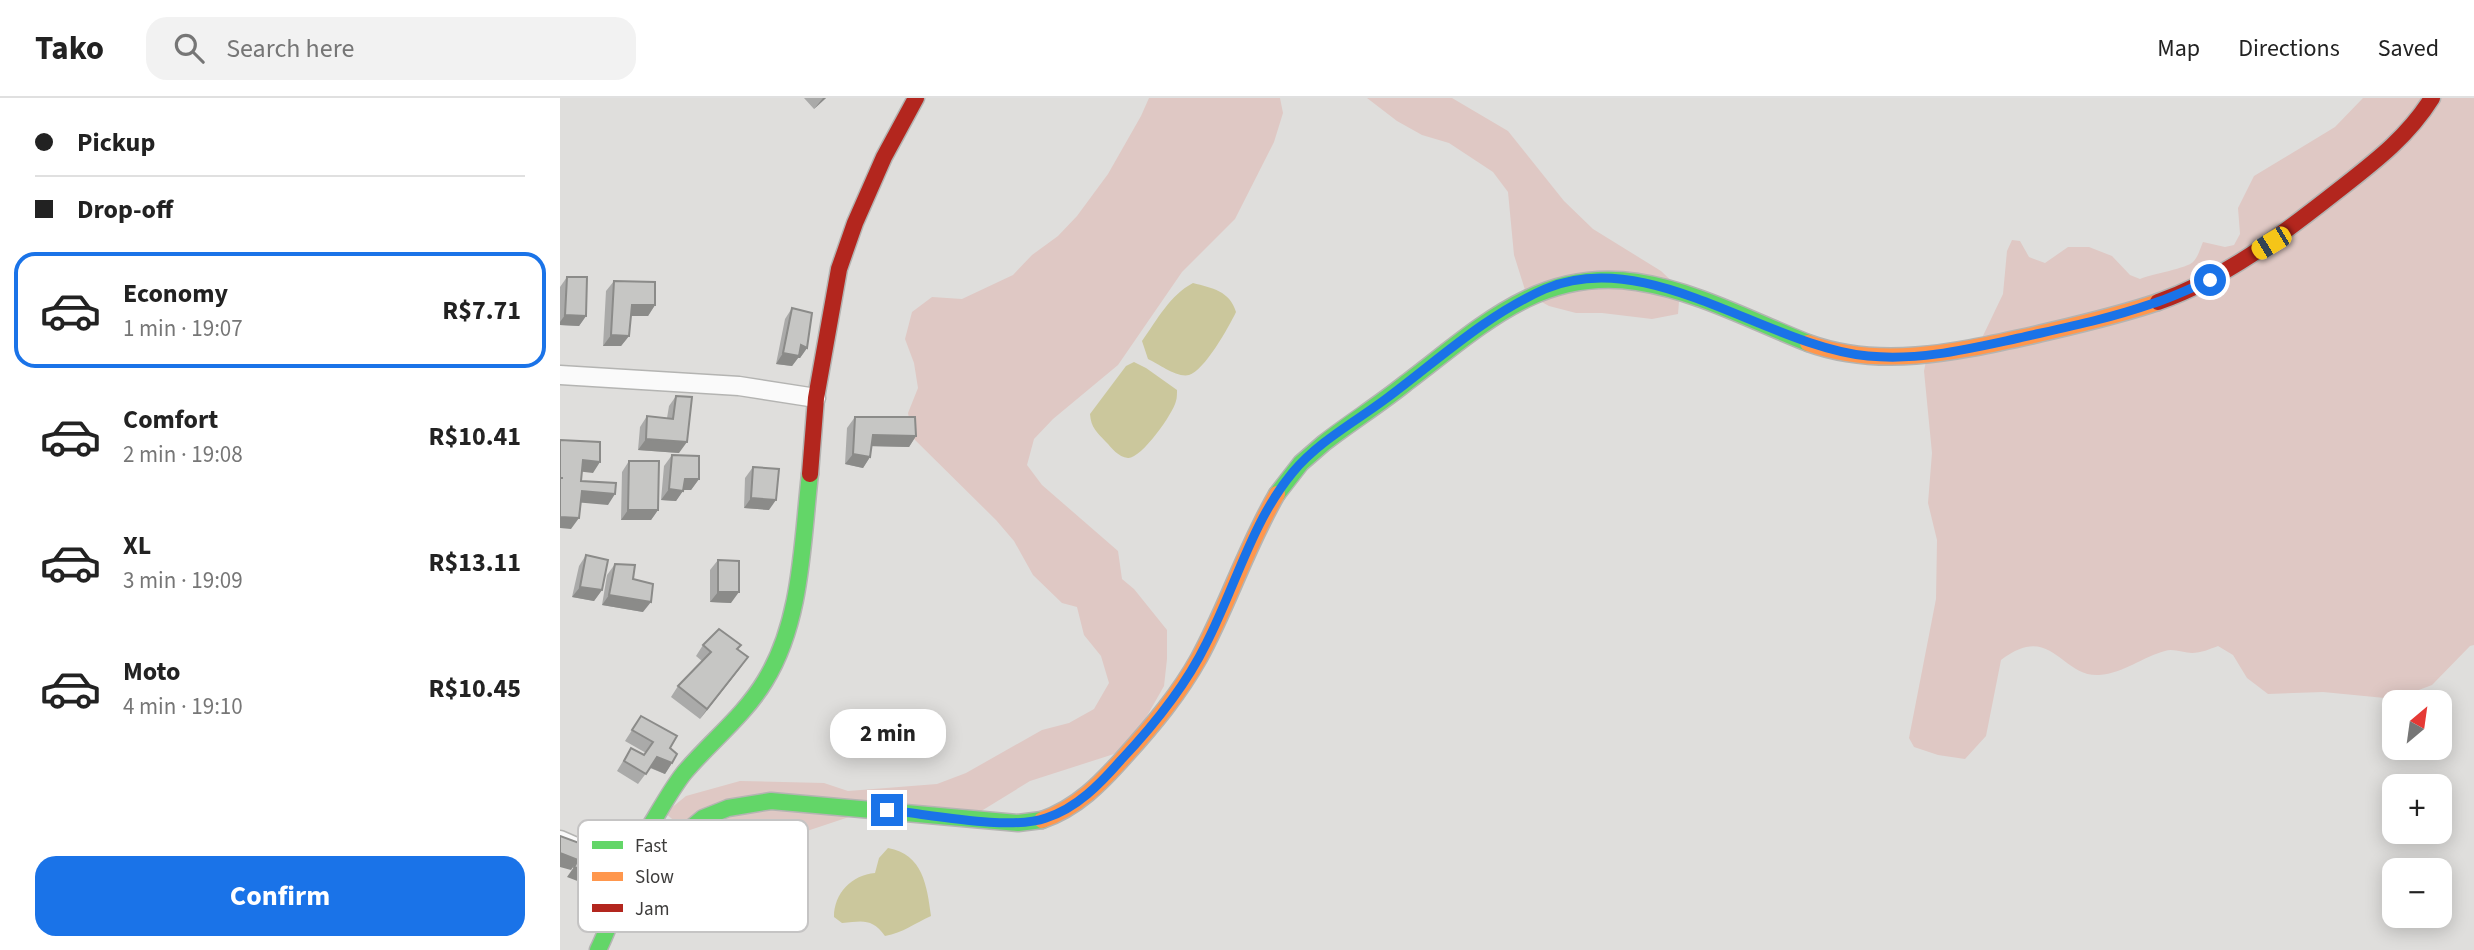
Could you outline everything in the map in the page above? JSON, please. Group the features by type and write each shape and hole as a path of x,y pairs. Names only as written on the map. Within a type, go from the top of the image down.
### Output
{"street":[{"path":"653,820 684,774 750,703 778,659 788,631 795,596 816,398 829,316 843,258 884,157 916,98"},
{"path":"701,820 730,806 771,802 1018,823 1044,819 1074,805 1119,763 1180,689 1207,644 1257,533 1292,473 1317,447 1390,396 1425,367 1513,305 1548,288 1598,277 1634,281 1679,292 1830,350 1867,356 1913,358 1952,352 2092,321 2153,304 2210,280 2271,243 2399,144 2432,98"},
{"path":"560,375 739,386 816,398"},
{"path":"560,840 578,848"},
{"path":"598,950 607,932"}],"shaded area":[{"path":"1149,98 1280,98 1283,113 1274,142 1235,219 1182,272 1118,365 1053,419 1034,439 1027,465 1042,485 1118,551 1122,579 1134,589 1167,630 1164,686 1135,737 1114,754 1030,781 978,813 858,814 808,831 808,820 673,820 665,813 686,796 740,781 824,783 848,791 937,784 966,773 1042,730 1069,723 1094,709 1109,683 1101,656 1084,635 1077,607 1062,603 1033,575 1014,541 996,520 913,438 908,413 918,388 914,363 905,339 912,312 932,297 962,299 1013,275 1032,255 1058,236 1077,216 1108,174"},
{"path":"1367,98 1452,98 1508,131 1564,201 1593,229 1661,271 1680,289 1678,314 1652,319 1576,313 1549,306 1526,293 1514,255 1508,192 1493,172 1449,143 1422,135 1397,121"},
{"path":"2363,98 2474,98 2474,645 2432,685 2419,690 2382,690 2382,698 2323,692 2268,694 2247,678 2233,655 2218,646 2195,653 2168,650 2117,671 2099,675 2086,673 2044,648 2032,646 2018,650 2001,660 1986,736 1965,759 1938,755 1914,747 1909,738 1936,599 1937,540 1928,503 1932,453 1924,371 1927,356 1981,340 2003,294 2007,251 2012,240 2020,241 2029,257 2045,263 2068,247 2089,247 2112,256 2130,275 2140,279 2177,269 2193,262 2203,242 2225,247 2234,245 2240,234 2238,208 2254,176 2335,127"},
{"path":"1193,283 1225,295 1236,312 1202,366 1189,375 1184,375 1174,373 1148,359 1142,341 1171,301"},
{"path":"1134,362 1177,390 1177,396 1174,407 1156,435 1141,451 1128,458 1115,452 1097,432 1090,414 1126,366"},
{"path":"888,848 900,851 916,864 925,883 931,916 885,936 871,923 842,923 834,917 841,893 852,881 875,873 879,858"}],"building":[{"path":"567,277 587,277 586,316 565,315"},
{"path":"614,281 655,282 655,305 632,305 629,336 611,335"},
{"path":"792,308 812,313 807,348 801,345 799,356 783,353"},
{"path":"676,396 692,397 687,442 646,439 647,416 673,419"},
{"path":"855,417 915,417 916,436 873,435 870,457 853,454"},
{"path":"560,440 600,442 600,462 583,460 581,481 616,483 615,494 582,491 579,518 560,517"},
{"path":"672,455 699,456 699,479 685,479 683,491 669,489"},
{"path":"629,461 659,461 658,510 628,510"},
{"path":"753,467 779,469 776,500 751,498"},
{"path":"586,555 608,560 602,590 580,587"},
{"path":"718,560 739,561 739,592 718,592"},
{"path":"615,564 635,565 633,579 653,584 651,602 609,595"},
{"path":"719,629 741,645 737,649 748,657 707,709 678,686 711,652 703,645"},
{"path":"641,716 677,736 670,748 677,754 672,763 657,757 646,774 624,761 631,748 644,755 653,742 632,730"},
{"path":"560,836 578,843 578,860 560,853"}],"traffic: fast":[{"path":"1277,494 1301,463 1324,443 1485,323 1540,293 1570,284 1602,280 1659,286 1703,299 1808,343"},
{"path":"654,820 684,773 757,694 777,658 787,633 798,581 810,474"},
{"path":"701,820 728,808 771,801 1018,823 1042,820"},
{"path":"598,950 606,932"}],"traffic: slow":[{"path":"1808,343 1836,351 1893,357 1949,352 2034,335 2158,302"},
{"path":"1042,820 1066,809 1097,785 1174,697 1209,638 1277,494"}],"traffic: jam":[{"path":"810,474 816,398 839,269 855,223 884,157 916,98"},
{"path":"2158,302 2207,281 2294,224 2388,149 2412,125 2432,98"}],"route":[{"path":"887,810 1018,823 1044,819 1074,805 1110,773 1175,697 1207,644 1257,533 1292,473 1317,447 1390,396 1425,367 1513,305 1548,288 1598,277 1634,281 1679,292 1830,350 1867,356 1913,358 2092,321 2153,304 2210,280"}]}
